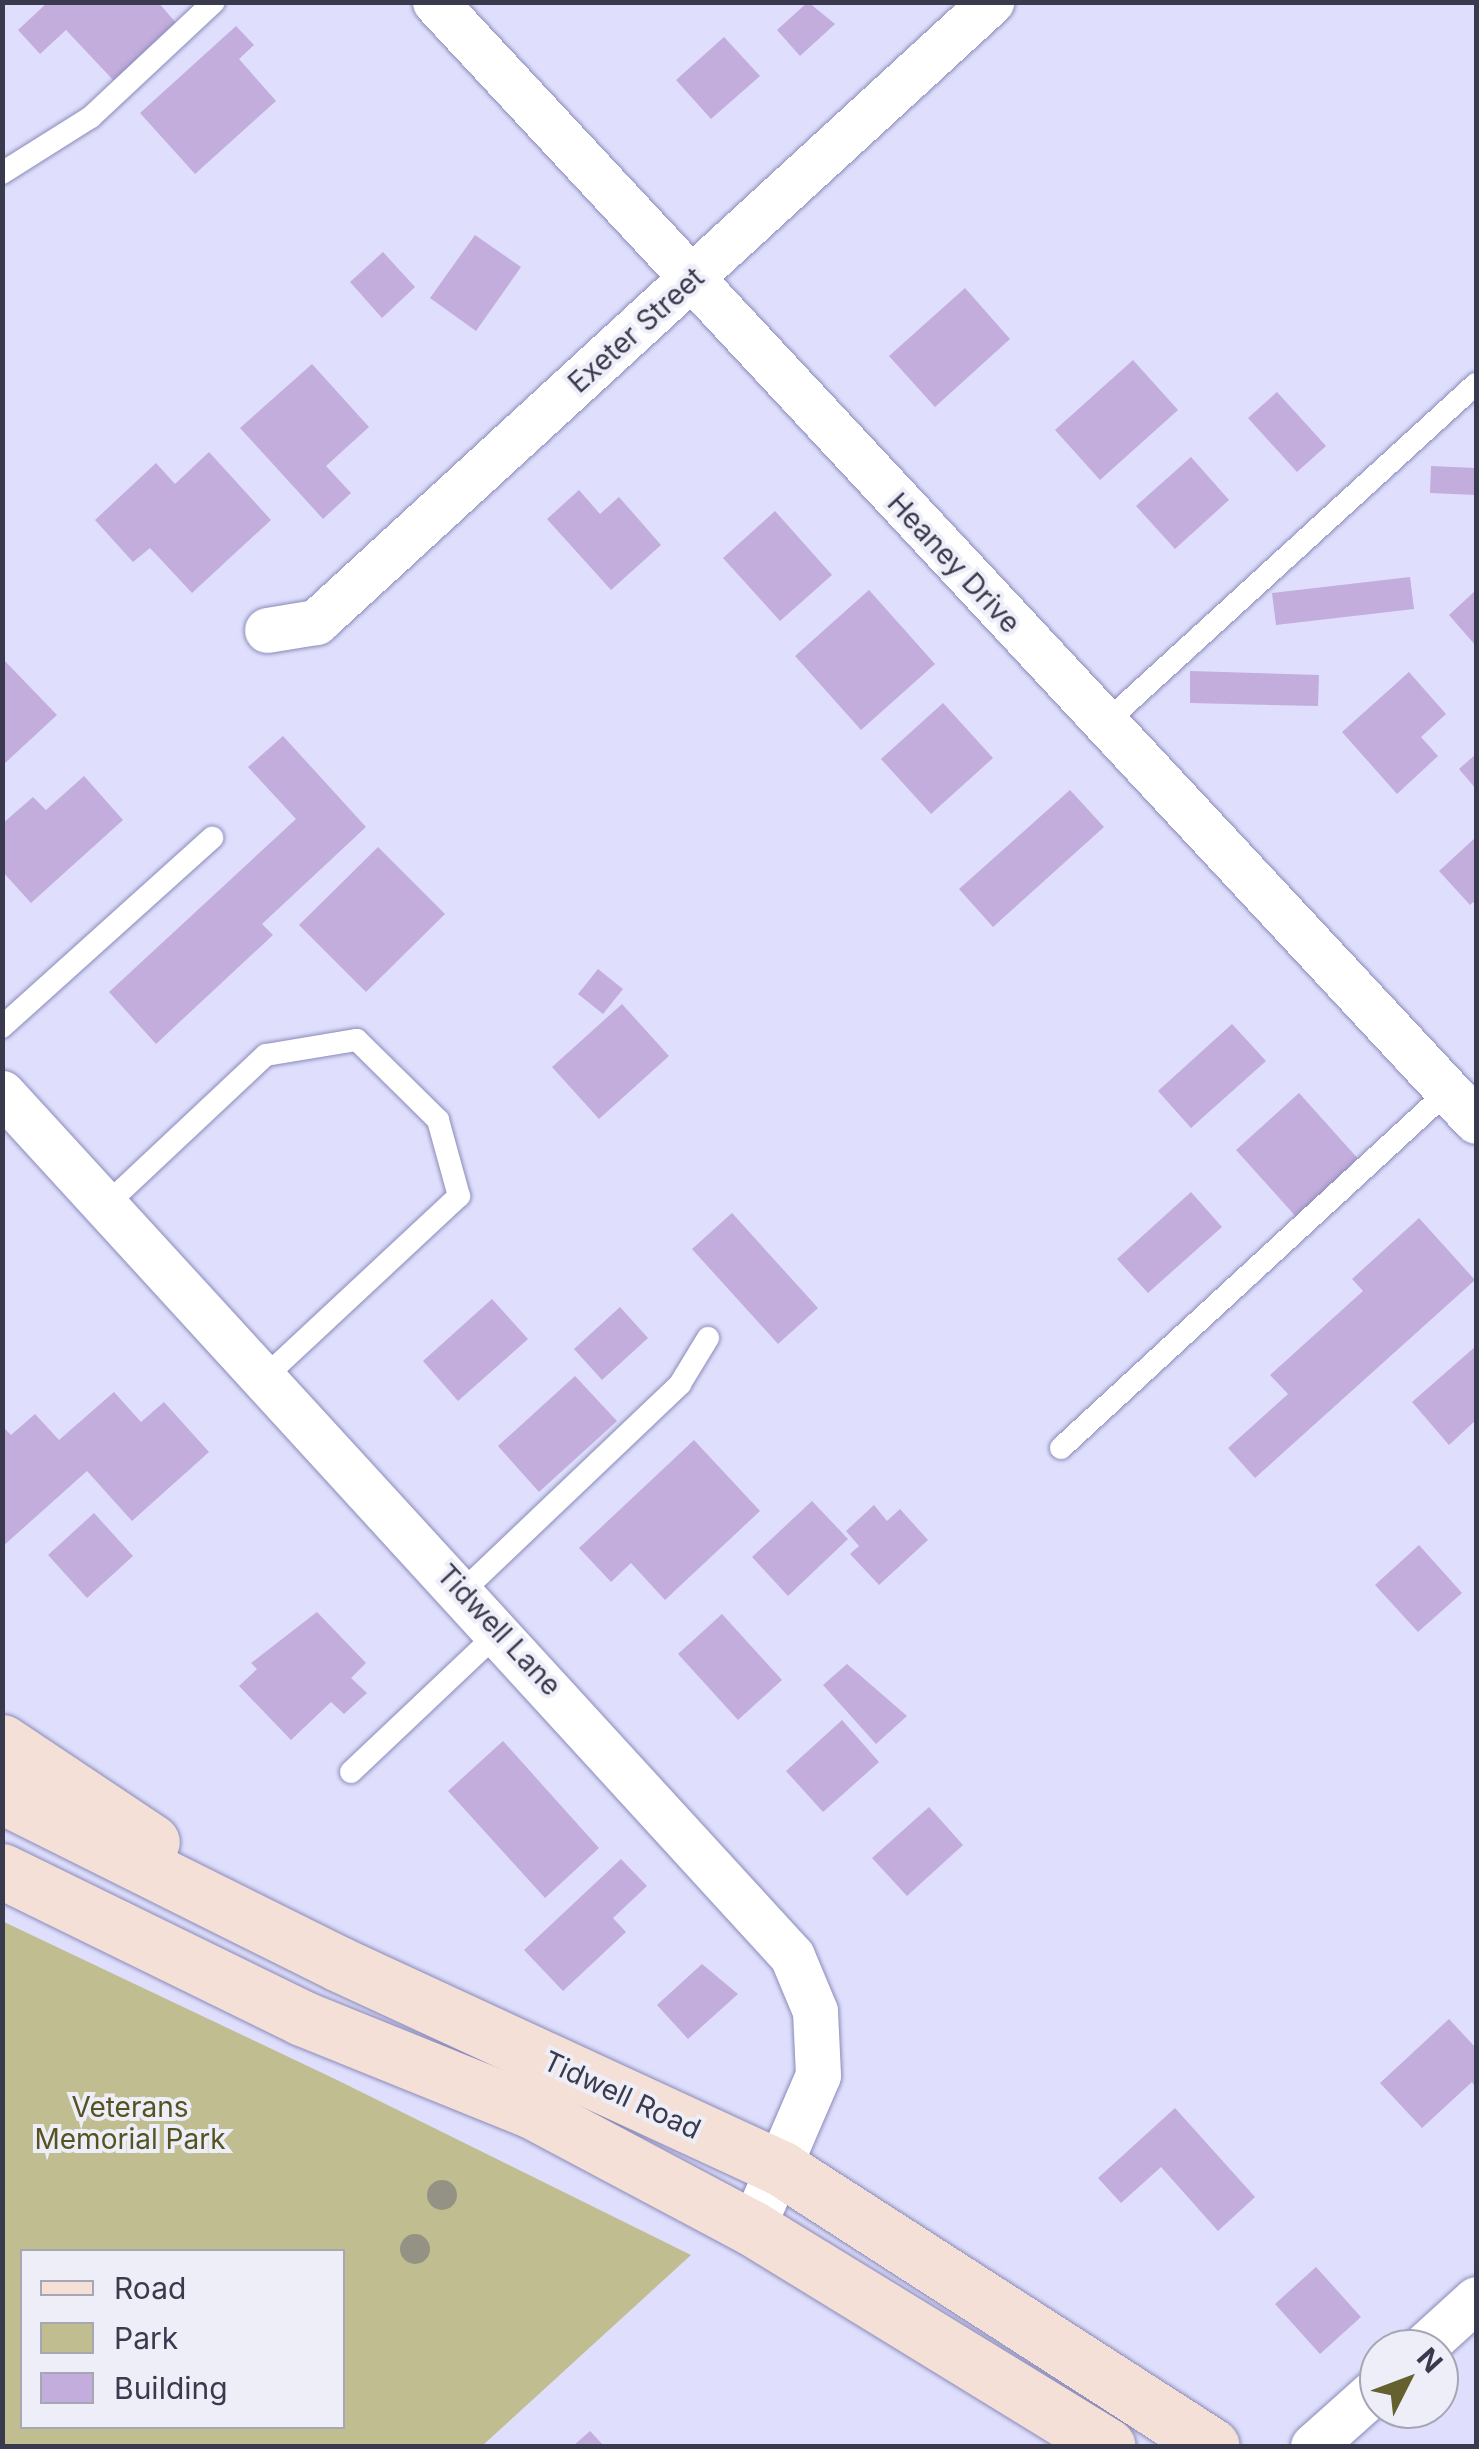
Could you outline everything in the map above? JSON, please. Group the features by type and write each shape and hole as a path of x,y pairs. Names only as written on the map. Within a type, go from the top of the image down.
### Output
{"main road":[{"path":"2,1742 338,1964"},
{"name":"Tidwell Road","path":"2,1796 338,1964 782,2170 1212,2446"},
{"name":"Tidwell Road","path":"2,1871 302,2018 530,2110 752,2228 1108,2446"}],"street":[{"name":"Heaney Drive","path":"435,2 689,281 1462,1106"},
{"name":"Exeter Street","path":"267,630 316,622 991,2"},
{"name":"Tidwell Lane","path":"2,1093 758,1910 806,1981 820,2043 818,2074 782,2170 752,2228"},
{"path":"1443,2329 1476,2298"},
{"path":"1313,2446 1359,2405"}],"lane":[{"path":"2,173 91,116 214,2"},
{"path":"1104,724 1476,384"},
{"path":"2,1027 212,838"},
{"path":"106,1205 266,1055 358,1040 438,1120 459,1196 265,1377"},
{"path":"1062,1448 1462,1106"},
{"path":"463,1591 680,1384 708,1338"},
{"path":"351,1772 500,1631"}],"green space":[{"name":"Veterans Memorial Park","path":"2,1921 335,2079 691,2255 482,2446 3,2446"}],"building":[{"path":"48,2 158,2 177,24 114,81 66,30 40,54 18,30"},
{"path":"808,2 835,24 800,56 777,30"},
{"path":"236,26 254,45 239,59 276,101 195,174 140,113"},
{"path":"724,37 760,76 711,119 676,80"},
{"path":"475,235 521,267 476,331 430,298"},
{"path":"383,252 415,287 382,318 350,282"},
{"path":"965,288 1010,339 935,407 889,356"},
{"path":"1133,360 1178,410 1100,480 1055,430"},
{"path":"312,364 369,427 326,466 351,493 323,519 240,428"},
{"path":"1277,392 1326,446 1297,472 1248,418"},
{"path":"209,452 271,520 192,593 150,548 133,562 95,520 156,463 175,484"},
{"path":"1191,457 1229,500 1175,549 1136,506"},
{"path":"1431,466 1476,468 1476,495 1430,493"},
{"path":"579,490 600,514 619,497 661,545 611,590 547,519"},
{"path":"775,511 832,575 780,621 723,558"},
{"path":"1410,577 1414,609 1276,625 1272,593"},
{"path":"869,590 935,664 861,730 795,656"},
{"path":"1476,590 1476,646 1449,615"},
{"path":"2,658 57,715 4,764 2,762"},
{"path":"1190,671 1319,675 1318,706 1190,703"},
{"path":"1409,672 1446,714 1421,737 1438,756 1397,794 1342,732"},
{"path":"943,703 993,758 931,814 881,759"},
{"path":"283,736 366,827 262,924 273,935 156,1044 109,992 296,819 248,767"},
{"path":"1476,754 1476,789 1459,769"},
{"path":"84,776 123,820 31,903 2,871 2,824 33,797 46,810"},
{"path":"1070,790 1104,827 993,927 959,889"},
{"path":"1476,837 1476,900 1470,905 1439,871"},
{"path":"378,847 445,914 366,992 299,925"},
{"path":"598,969 623,989 603,1014 578,994"},
{"path":"622,1004 669,1056 599,1119 552,1067"},
{"path":"1232,1024 1266,1061 1191,1128 1158,1091"},
{"path":"1299,1093 1361,1162 1298,1219 1236,1150"},
{"path":"1191,1192 1222,1227 1148,1293 1117,1259"},
{"path":"732,1213 818,1308 778,1344 692,1249"},
{"path":"1419,1218 1475,1280 1255,1478 1228,1448 1288,1394 1270,1375 1363,1291 1352,1279"},
{"path":"492,1299 528,1339 458,1401 423,1361"},
{"path":"620,1307 648,1338 602,1380 574,1349"},
{"path":"1476,1346 1476,1420 1449,1445 1412,1402"},
{"path":"575,1376 617,1421 539,1492 498,1446"},
{"path":"114,1392 141,1422 164,1402 209,1452 132,1521 87,1471 2,1547 2,1426 11,1435 35,1414 59,1440"},
{"path":"694,1440 760,1511 665,1600 631,1563 611,1582 579,1548"},
{"path":"812,1501 848,1539 788,1596 752,1557"},
{"path":"874,1505 887,1521 900,1509 928,1540 879,1585 850,1554 859,1546 846,1531"},
{"path":"94,1513 133,1556 87,1598 48,1555"},
{"path":"1419,1545 1462,1593 1418,1632 1375,1585"},
{"path":"317,1612 366,1663 351,1678 367,1693 344,1714 331,1702 291,1740 239,1686 257,1669 251,1663"},
{"path":"722,1614 782,1680 738,1720 678,1654"},
{"path":"847,1664 907,1716 876,1744 823,1685"},
{"path":"842,1720 879,1762 823,1812 786,1771"},
{"path":"503,1741 599,1848 545,1898 448,1791"},
{"path":"929,1807 963,1845 907,1896 872,1858"},
{"path":"621,1859 647,1886 613,1918 626,1932 563,1991 524,1950"},
{"path":"702,1964 738,1994 688,2039 657,2005"},
{"path":"1449,2019 1476,2048 1476,2088 1472,2082 1422,2128 1380,2083"},
{"path":"1175,2108 1255,2197 1218,2231 1161,2167 1121,2203 1098,2178"},
{"path":"1316,2267 1361,2317 1320,2354 1275,2304"},
{"path":"590,2431 604,2446 573,2446"}]}
